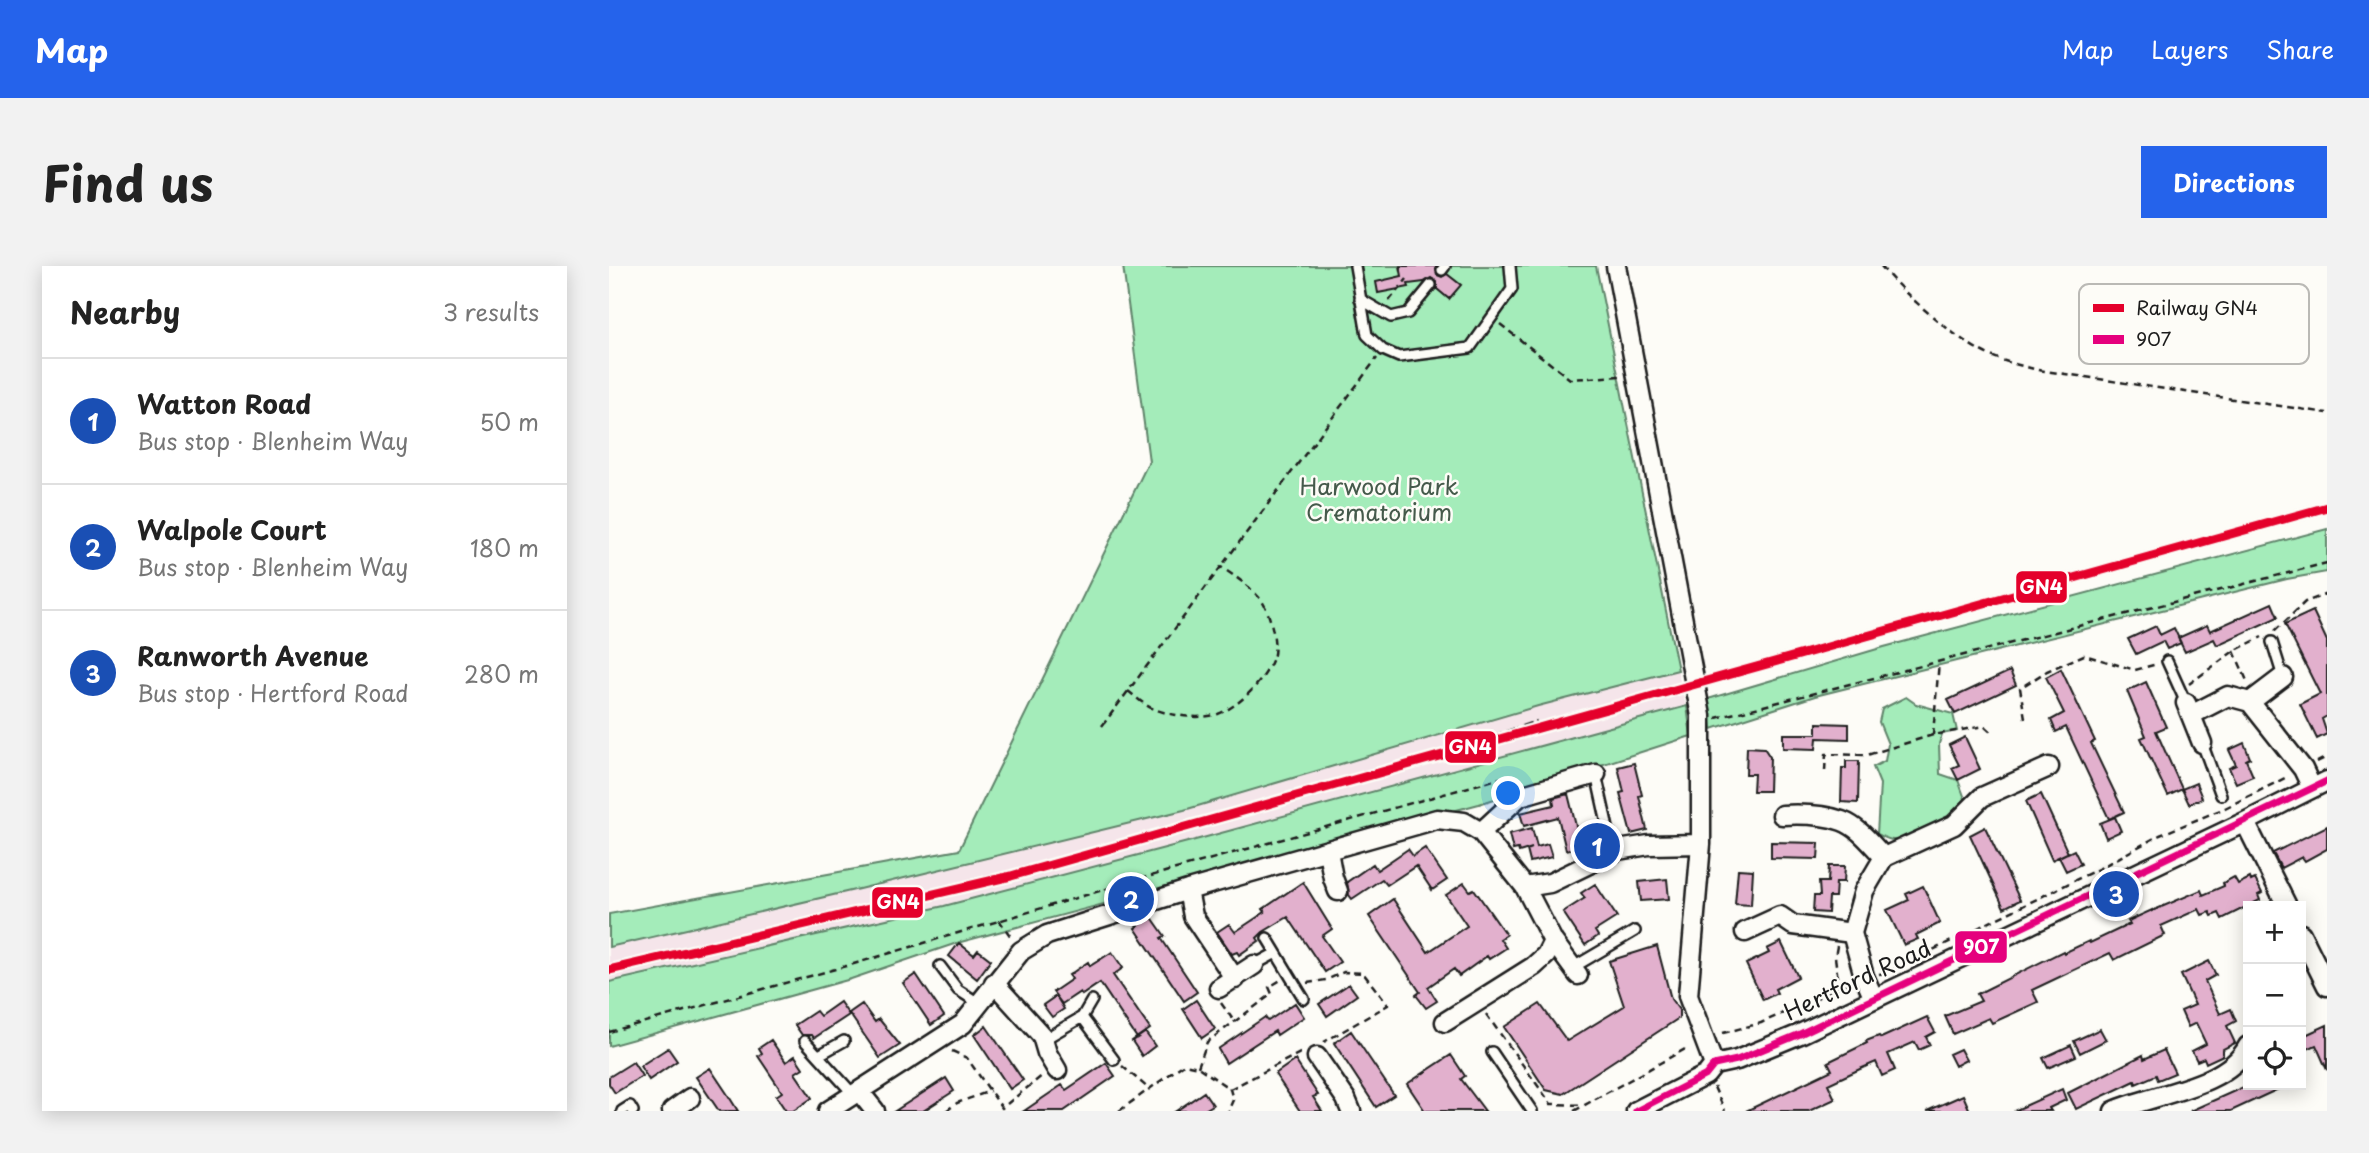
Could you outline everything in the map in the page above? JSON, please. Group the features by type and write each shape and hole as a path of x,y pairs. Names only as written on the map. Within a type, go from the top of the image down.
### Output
{"street":[{"path":"1616,266 1701,716 1701,844 1688,996 1710,1070"},
{"path":"2253,700 2283,677"},
{"path":"2202,743 2186,703 2228,696 2253,700 2303,769 2319,785"},
{"path":"1874,999 1845,932 1884,857 1954,825 1982,797 2049,767"},
{"path":"1481,832 1520,796 1596,774"},
{"name":"Hertford Road","path":"1636,1111 1710,1070 1874,999 2319,785"},
{"path":"1782,815 1843,821 1861,833 1884,857"},
{"path":"828,1111 963,1024 1021,951 1047,935 1437,819 1464,822 1481,832 1525,887 1553,941 1575,972"},
{"path":"2245,822 2284,901"},
{"path":"1525,887 1550,883 1618,850 1649,845 1701,844"},
{"path":"1328,851 1338,891"},
{"path":"1188,891 1193,916 1235,979"},
{"path":"1745,932 1780,916 1793,925 1845,932"},
{"path":"1445,1022 1534,965 1546,955 1553,941"},
{"path":"1219,988 1254,965"},
{"path":"2308,967 2327,986"},
{"path":"995,983 1042,1036 1056,1068"},
{"path":"2114,1111 2220,1074 2238,1062 2243,1054"},
{"path":"1317,1058 1351,1111"},
{"path":"857,1093 875,1111"},
{"path":"672,1111 690,1098"}],"lane":[{"path":"1355,266 1367,335 1383,350 1399,357 1470,348 1512,289 1510,266"},
{"path":"1360,299 1391,317 1408,313 1431,285"},
{"path":"2272,642 2283,677"},
{"path":"2167,661 2186,703"},
{"path":"2202,743 2221,795"},
{"path":"1596,774 1610,836"},
{"path":"1575,972 1635,931"},
{"path":"1267,937 1304,999"},
{"path":"1254,965 1276,953"},
{"path":"940,966 958,990 980,1004"},
{"path":"1043,1040 1082,1017 1092,1000"},
{"path":"1082,1017 1114,1060"},
{"path":"805,1041 857,1093"},
{"path":"819,1055 844,1041"},
{"path":"1492,1052 1532,1111"}],"path":[{"path":"1881,266 1938,320 1979,350 2007,362 2038,370 2327,413"},
{"path":"1381,311 1406,279"},
{"path":"1492,318 1570,379 1636,374"},
{"path":"1102,726 1383,350"},
{"path":"1730,714 2327,562"},
{"path":"1128,691 1152,709 1183,716 1215,715 1230,709 1257,684 1274,656 1273,626 1263,603 1243,581 1221,567"},
{"path":"2186,703 2234,650 2276,631 2305,602 2327,594"},
{"path":"2234,650 2253,700"},
{"path":"2025,718 2020,688 2047,671 2084,655 2135,670 2167,661"},
{"path":"1933,735 1939,661"},
{"path":"1825,771 1826,754 1867,755 1933,735 1984,726 1993,734"},
{"path":"1723,1033 1761,1023 1864,976 1886,973 2160,835 2225,808 2327,757"},
{"path":"609,1032 1501,778 1535,792"},
{"path":"999,919 1021,951"},
{"path":"1839,988 1836,957 1845,932"},
{"path":"1297,987 1326,980 1344,972 1363,973 1388,1005"},
{"path":"1198,1068 1207,1042 1272,994 1269,987 1290,975"},
{"path":"1477,1002 1551,1104 1584,1105"},
{"path":"942,1038 950,1050 967,1058 1002,1108 1056,1068"},
{"path":"1574,1111 1688,1048"},
{"path":"1114,1060 1149,1089"},
{"path":"1119,1111 1184,1064 1198,1068 1230,1088 1233,1100 1228,1111"},
{"path":"1710,1070 1725,1111"},
{"path":"946,1111 957,1103 990,1091"}],"shaded area":[{"path":"1675,661 1689,718 609,1018 609,914 959,850"}],"green space":[{"name":"Harwood Park Crematorium","path":"1123,266 1596,266 1678,670 1538,706 1184,810 609,947 609,914 959,850 1149,461"},
{"path":"2327,529 2327,572 2287,579 1815,696 1712,729 1708,699 1884,647"},
{"path":"1906,697 1916,704 1953,714 1957,731 1942,734 1939,744 1940,774 1958,780 1967,804 1932,828 1911,837 1891,840 1877,834 1880,784 1873,767 1885,761 1888,744 1879,722 1882,709"},
{"path":"1687,706 1691,736 1479,804 957,943 851,979 609,1046 609,982 944,906"}],"building":[{"path":"1400,266 1436,266 1437,275 1442,277 1447,274 1461,285 1449,299 1437,289 1437,282 1431,278 1424,282 1408,284 1409,287 1378,293 1376,282 1402,276"},
{"path":"2272,603 2278,617 2217,645 2214,639 2185,652 2178,638 2207,625 2210,631"},
{"path":"2313,611 2327,641 2327,716 2322,719 2327,734 2317,739 2300,704 2320,694 2285,624"},
{"path":"2156,626 2160,635 2174,628 2181,643 2167,649 2163,641 2136,654 2128,639"},
{"path":"2061,669 2095,741 2091,743 2124,812 2109,819 2066,727 2056,732 2051,720 2064,713 2046,677"},
{"path":"2010,671 2016,685 1955,714 1948,700"},
{"path":"2146,682 2166,727 2156,731 2182,789 2168,796 2141,738 2146,736 2127,691"},
{"path":"1817,723 1849,724 1849,739 1817,738 1816,749 1783,748 1783,734 1817,734"},
{"path":"1965,737 1980,769 1958,780 1952,768 1959,765 1949,745"},
{"path":"2244,743 2250,758 2246,760 2253,776 2236,783 2229,768 2236,765 2229,750"},
{"path":"1747,747 1764,748 1770,757 1769,791 1753,791 1754,774 1746,774"},
{"path":"1846,761 1859,761 1858,803 1841,802 1842,768 1846,768"},
{"path":"1634,763 1647,830 1631,834 1620,793 1624,792 1618,767"},
{"path":"2196,783 2202,798 2189,804 2182,789"},
{"path":"1568,794 1581,846 1566,850 1558,817 1524,826 1520,813 1554,805 1553,798"},
{"path":"2041,794 2068,853 2074,850 2081,864 2066,871 2059,857 2067,853 2052,860 2026,801"},
{"path":"2115,817 2121,831 2106,838 2100,823"},
{"path":"2327,826 2327,849 2305,861 2302,857 2281,868 2273,853"},
{"path":"1985,827 2020,900 2004,908 1970,835"},
{"path":"1532,828 1537,847 1548,844 1552,857 1530,862 1527,850 1532,848 1519,852 1518,849 1513,850 1509,834"},
{"path":"1771,842 1819,843 1818,859 1771,858"},
{"path":"1425,848 1447,880 1432,890 1416,866 1387,885 1382,879 1352,899 1349,895 1347,882 1373,864 1377,870 1408,849 1413,856"},
{"path":"1829,866 1845,866 1844,882 1836,882 1835,897 1829,897 1828,913 1813,912 1814,896 1820,896 1819,882 1828,882"},
{"path":"1738,869 1753,870 1751,905 1735,904"},
{"path":"2234,877 2238,884 2250,878 2251,881 2255,879 2262,893 2258,895 2260,900 2243,901 2243,908 2222,919 2219,913 2212,916 2210,912 2202,915 2199,909 2161,926 2165,935 2114,960 2110,953 2032,990 2038,1002 1992,1023 1989,1018 1953,1034 1945,1016 1981,1001 1977,994 2063,951 2064,953 2089,941 2090,943 2130,924 2128,921 2152,910 2201,890 2203,895 2224,886 2223,883"},
{"path":"1667,879 1669,899 1641,901 1639,882"},
{"path":"1303,882 1332,929 1322,936 1340,962 1325,972 1288,917 1263,932 1257,938 1259,941 1239,955 1237,952 1232,954 1217,932 1229,924 1235,932"},
{"path":"1464,883 1470,891 1474,889 1506,935 1500,939 1506,948 1489,959 1487,956 1459,976 1454,969 1428,987 1437,1001 1426,1008 1416,995 1420,992 1369,916 1393,899 1428,952 1467,926 1446,895"},
{"path":"1595,884 1617,917 1595,931 1598,936 1585,945 1563,912 1585,898 1581,893"},
{"path":"1923,886 1940,923 1916,935 1918,939 1904,945 1887,910 1909,900 1906,894"},
{"path":"1151,916 1165,936 1161,938 1197,992 1184,1001 1135,928"},
{"path":"1781,942 1798,977 1775,989 1777,993 1763,1000 1746,964 1769,953 1767,949"},
{"path":"959,943 974,955 978,950 991,960 977,979 949,956"},
{"path":"1657,946 1671,999 1679,1010 1679,1018 1563,1094 1546,1090 1504,1027 1540,1004 1567,1041 1624,1006 1609,961"},
{"path":"1112,952 1123,968 1113,975 1150,1029 1137,1038 1100,983 1062,1004 1053,992 1072,979 1069,975 1088,962 1090,966"},
{"path":"2209,961 2216,975 2205,981 2220,1014 2231,1009 2236,1021 2227,1026 2235,1043 2223,1049 2223,1055 2206,1063 2204,1058 2197,1061 2192,1051 2206,1044 2196,1023 2188,1027 2181,1011 2195,1005 2181,975"},
{"path":"916,974 944,1016 931,1025 903,983"},
{"path":"1349,984 1357,995 1327,1016 1319,1004"},
{"path":"1056,996 1064,1009 1052,1017 1043,1005"},
{"path":"1196,1000 1215,1029 1202,1038 1183,1009"},
{"path":"840,1002 849,1015 814,1038 812,1035 802,1035 795,1025 816,1011 820,1016"},
{"path":"1295,1003 1304,1017 1277,1035 1275,1031 1226,1063 1218,1049 1265,1017 1268,1021"},
{"path":"862,1004 875,1022 879,1019 900,1045 880,1058 849,1013"},
{"path":"1927,1017 1935,1032 1926,1037 1930,1045 1919,1050 1915,1042 1888,1054 1895,1070 1882,1076 1876,1062 1828,1084 1835,1099 1809,1111 1746,1111 1832,1070 1828,1062 1867,1043 1866,1041 1879,1036 1881,1038"},
{"path":"2327,1025 2327,1070 2316,1045 2306,1050 2306,1035"},
{"path":"986,1026 1023,1080 1010,1089 974,1035"},
{"path":"2100,1029 2106,1040 2080,1053 2074,1041"},
{"path":"1351,1031 1394,1095 1376,1107 1334,1043"},
{"path":"1145,1032 1155,1046 1142,1056 1132,1041"},
{"path":"771,1040 786,1062 795,1056 803,1068 795,1073 812,1098 793,1111 786,1111 776,1096 782,1092 758,1056 762,1053 759,1048"},
{"path":"2071,1045 2076,1056 2048,1068 2043,1058"},
{"path":"668,1048 677,1061 649,1080 640,1066"},
{"path":"1960,1049 1966,1060 1955,1066 1949,1054"},
{"path":"2164,1050 2175,1073 2158,1080 2156,1075 2136,1084 2135,1081 2076,1109 2068,1093 2143,1055 2144,1059"},
{"path":"1451,1055 1465,1076 1461,1079 1485,1111 1425,1111 1407,1084"},
{"path":"1295,1060 1318,1095 1313,1097 1322,1111 1300,1111 1275,1074"},
{"path":"633,1062 642,1076 615,1093 609,1084 609,1077"},
{"path":"1106,1063 1115,1076 1064,1111 1024,1111 1062,1085 1066,1090"},
{"path":"710,1068 738,1111 719,1111 696,1077"},
{"path":"946,1078 954,1091 923,1111 895,1111"},
{"path":"2243,1087 2243,1090 2276,1090 2231,1111 2190,1111"},
{"path":"2062,1089 2066,1100 2049,1108 2051,1111 2014,1111"},
{"path":"1204,1092 1213,1105 1203,1111 1176,1111"},
{"path":"1963,1095 1970,1111 1927,1111 1952,1100"}],"railway":[{"path":"1379,774 1537,722"}],"rail line":[{"name":"GN4","path":"609,970 1011,876 2327,507"}],"transit line":[{"name":"907","path":"1636,1111 1706,1075 1714,1065 1737,1060 1800,1034 2327,781"}],"place":[{"name":"Watton Road","path":"1597,846"},
{"name":"Ranworth Avenue","path":"2116,894"},
{"name":"Walpole Court","path":"1131,899"}]}
